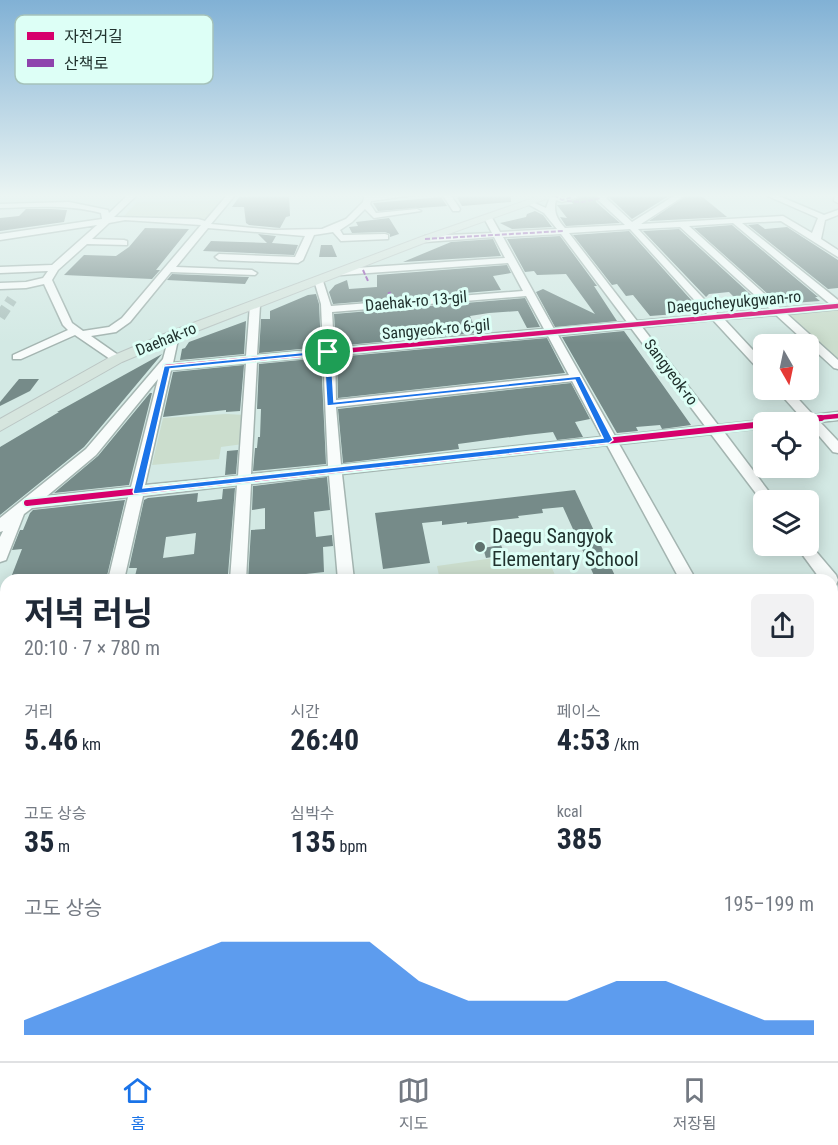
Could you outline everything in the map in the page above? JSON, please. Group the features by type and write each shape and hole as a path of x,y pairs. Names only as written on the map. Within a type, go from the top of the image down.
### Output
{"main road":[{"name":"Daehak-ro","path":"0,426 117,359 174,334 322,284 341,272 414,244"}],"street":[{"path":"83,244 54,268 48,284 64,320 117,359"},
{"path":"17,357 79,333 117,327 132,314 190,244"},
{"path":"219,257 298,260 306,244"},
{"path":"501,244 554,333 609,440 685,574"},
{"name":"Sangyeok-ro","path":"574,244 761,490"},
{"path":"647,244 753,357"},
{"path":"704,244 838,366"},
{"path":"762,244 837,306"},
{"path":"821,244 838,254"},
{"name":"Daehak-ro","path":"341,272 511,260"},
{"path":"0,270 54,268"},
{"path":"169,269 252,273"},
{"path":"363,270 368,281"},
{"path":"0,286 48,284"},
{"path":"18,294 48,284"},
{"path":"322,284 327,309 330,405 345,574"},
{"path":"389,292 393,303"},
{"name":"Daehak-ro 13-gil","path":"327,309 529,293"},
{"path":"238,574 255,305"},
{"name":"Daegucheyukgwan-ro","path":"636,325 837,306"},
{"name":"Sangyeok-ro 6-gil","path":"167,363 251,360 636,325"},
{"path":"117,574 174,334"},
{"path":"0,526 91,452 167,363"},
{"path":"330,405 578,377"},
{"path":"792,400 803,412"},
{"path":"819,417 837,416"},
{"path":"23,507 137,492 753,424"},
{"path":"819,429 838,449"},
{"path":"0,556 23,507"},
{"path":"812,556 825,574"}],"green space":[{"path":"838,308 838,360 819,343 819,334 809,334 786,313"},
{"path":"245,415 243,444 221,447 219,459 152,465 163,418"},
{"path":"545,551 555,574 439,574 437,566"}],"building":[{"path":"132,244 177,244 156,270 160,270 152,279 64,275 84,255 116,256"},
{"path":"209,244 298,245 294,255 203,251"},
{"path":"447,244 495,244 501,256 403,262"},
{"path":"509,244 566,244 597,286 594,286 617,321 555,327 536,292 543,289 595,314 566,274 537,275 534,271 525,272"},
{"path":"580,244 640,244 702,312 650,316 633,295 626,296 617,284 612,285"},
{"path":"655,244 695,244 761,304 755,305 750,300 738,301 729,292 709,294 706,297"},
{"path":"711,244 754,244 820,301 779,304"},
{"path":"771,244 813,244 838,260 838,288 828,289"},
{"path":"321,245 332,245 337,257 319,257"},
{"path":"507,265 511,273 493,276 501,290 333,304 329,292 335,285 347,280 349,289 377,287 377,275"},
{"path":"172,274 249,277 245,284 167,280"},
{"path":"316,294 319,304 321,347 259,353 261,319 270,319 270,311 308,295"},
{"path":"525,298 540,327 527,328 518,311 489,313 470,316 477,333 336,346 334,314"},
{"path":"246,321 244,354 180,360 182,349 189,342"},
{"path":"624,331 691,425 662,429 660,425 636,427 638,431 617,433 562,337"},
{"path":"547,338 565,373 338,398 337,357"},
{"path":"162,354 84,447 0,515 0,447 59,412 57,412"},
{"path":"321,358 326,464 253,471 255,448 257,448 258,437 260,437 261,409 257,409 259,364"},
{"path":"244,365 240,411 226,412 226,410 163,417 173,372"},
{"path":"19,379 39,379 30,391 0,406 0,402"},
{"path":"571,383 590,419 575,422 583,437 557,440 553,432 458,444 459,449 343,463 338,409"},
{"path":"152,393 129,485 54,493 98,456"},
{"path":"238,450 236,474 225,475 227,451"},
{"path":"327,477 330,510 314,512 316,537 332,535 333,546 323,547 324,572 248,574 251,530 265,529 265,508 252,510 253,486"},
{"path":"235,488 228,574 136,574 137,568 129,568 144,500 198,493 197,502 222,499 223,489","holes":["196,533 194,554 163,558 166,537"]},
{"path":"575,490 614,574 593,574 563,507 542,509 543,513 518,516 519,518 467,524 467,522 442,525 442,521 422,523 430,563 383,569 375,513"},
{"path":"125,500 107,574 12,574 22,549 12,550 20,530 23,530 33,510"},
{"path":"501,545 505,555 486,558 483,548"}],"tunnel":[{"path":"0,317 12,299"}],"marked path":[{"path":"363,270 368,281"},
{"path":"389,292 393,303"}],"cycle path":[{"path":"166,367 838,306"},
{"path":"27,503 838,416"}],"place":[{"name":"Daegu Sangyok Elementary School","path":"480,547"}],"route":[{"path":"328,352 330,405 578,377 609,440 137,492 166,367 328,352"}]}
